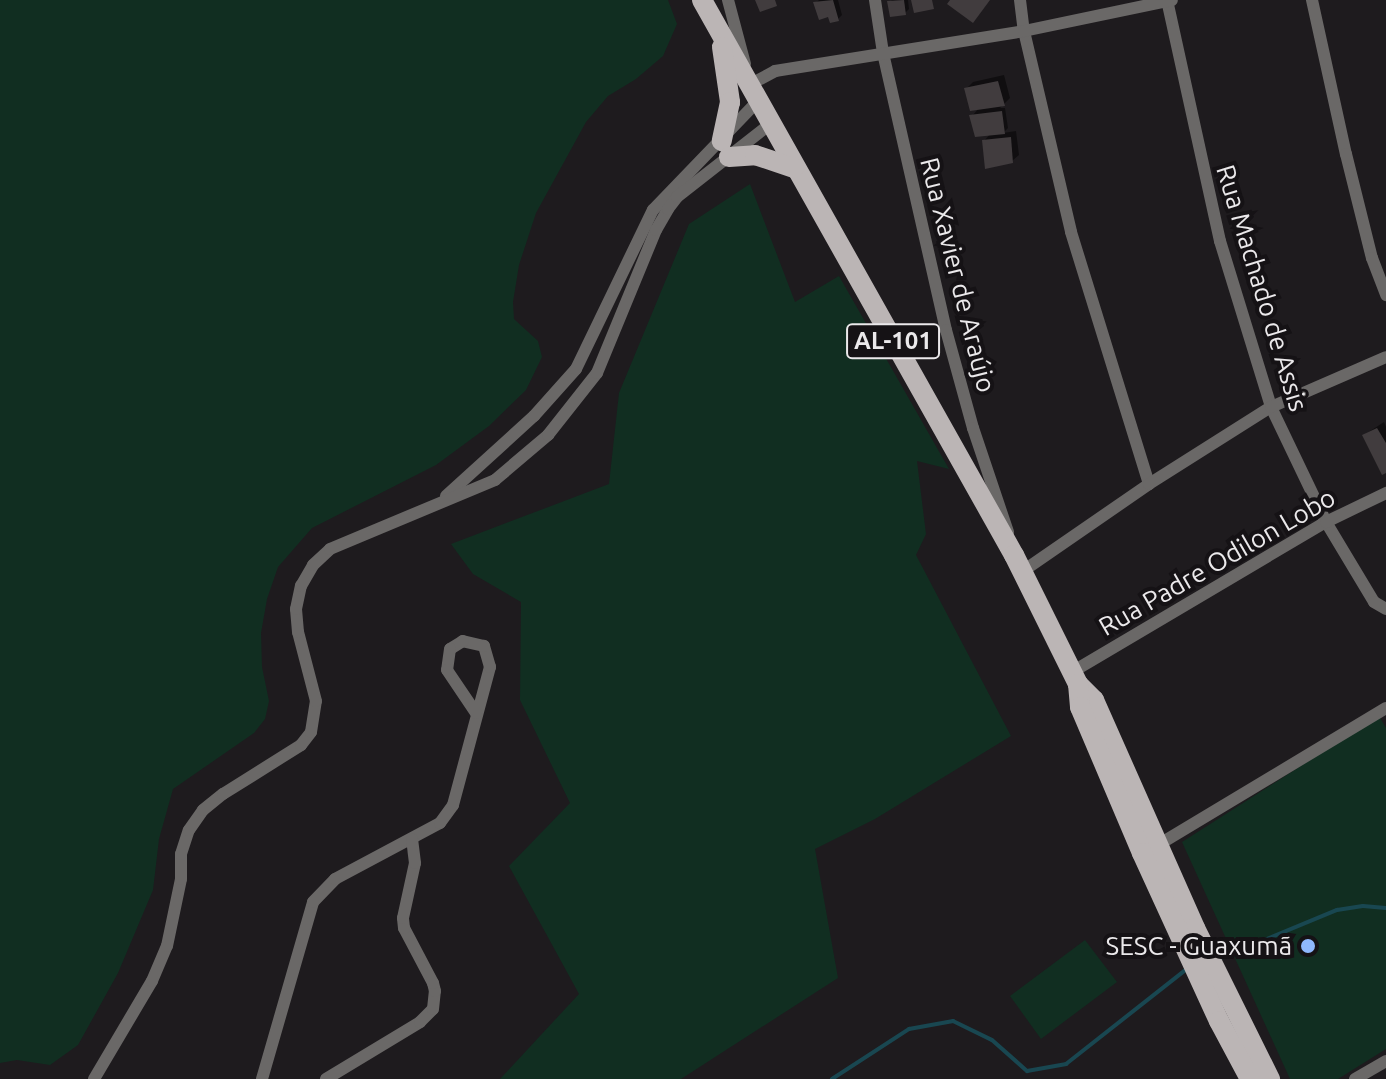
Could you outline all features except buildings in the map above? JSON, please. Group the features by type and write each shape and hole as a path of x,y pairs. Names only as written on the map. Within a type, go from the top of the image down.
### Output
{"main road":[{"name":"AL-101","path":"702,0 1019,563 1075,678 1094,700 1158,845 1186,932"},
{"path":"721,35 730,102 725,149 794,168"},
{"name":"AL-101","path":"1075,678 1080,707 1227,1017 1250,1079"},
{"name":"AL-101","path":"1227,1017 1270,1079"}],"street":[{"path":"728,0 753,94"},
{"name":"Rua Xavier de Araújo","path":"875,0 883,53 946,330 973,428 1019,563"},
{"path":"1020,0 1024,31 1089,300 1149,484"},
{"path":"94,1079 152,981 167,946 179,893 181,854 189,830 203,810 301,745 311,732 316,701 296,609 301,586 313,565 330,549 440,500 495,480 548,435 586,390 603,360 656,230 668,209 725,149 753,94 775,71 1024,31 1169,0"},
{"name":"Rua Machado de Assis","path":"1169,0 1220,241 1271,407 1326,522 1374,602 1386,609"},
{"path":"1312,0 1372,258 1386,295"},
{"path":"440,500 534,416 576,369 653,210 725,149 770,124"},
{"path":"1019,563 1271,407 1386,357"},
{"name":"Rua Padre Odilon Lobo","path":"1075,678 1326,522 1386,493"},
{"path":"262,1079 313,902 335,879 412,839 448,815 476,713 490,659 477,642 463,641 450,649 447,670 476,713"},
{"path":"1158,845 1386,708"},
{"path":"326,1079 420,1022 433,1009 433,983 404,928 403,918 416,852 412,839"},
{"path":"1355,1079 1386,1061"}],"green space":[{"path":"0,0 668,0 677,24 663,56 636,79 608,96 586,122 536,213 519,265 513,302 514,319 538,341 542,357 526,390 489,426 436,465 312,528 278,567 267,599 261,633 262,667 269,701 265,719 254,733 173,789 159,839 153,890 118,973 78,1045 50,1065 17,1060 0,1063"},
{"path":"750,184 795,302 839,276 949,469 917,461 926,534 916,555 1011,736 875,819 815,849 838,978 681,1079 500,1079 579,994 509,866 570,803 520,700 521,602 473,574 451,544 609,484 619,393 689,224"},
{"name":"SESC - Guaxumã","path":"1379,716 1386,728 1386,1049 1338,1079 1290,1079 1182,842"},
{"path":"1085,940 1117,982 1041,1039 1010,996"}],"waterway":[{"path":"1216,960 1337,910 1363,906 1386,908"},
{"path":"832,1079 909,1029 953,1021 992,1040 1027,1071 1066,1064 1188,968"}],"place":[{"name":"SESC - Guaxumã","path":"1308,946"}]}
